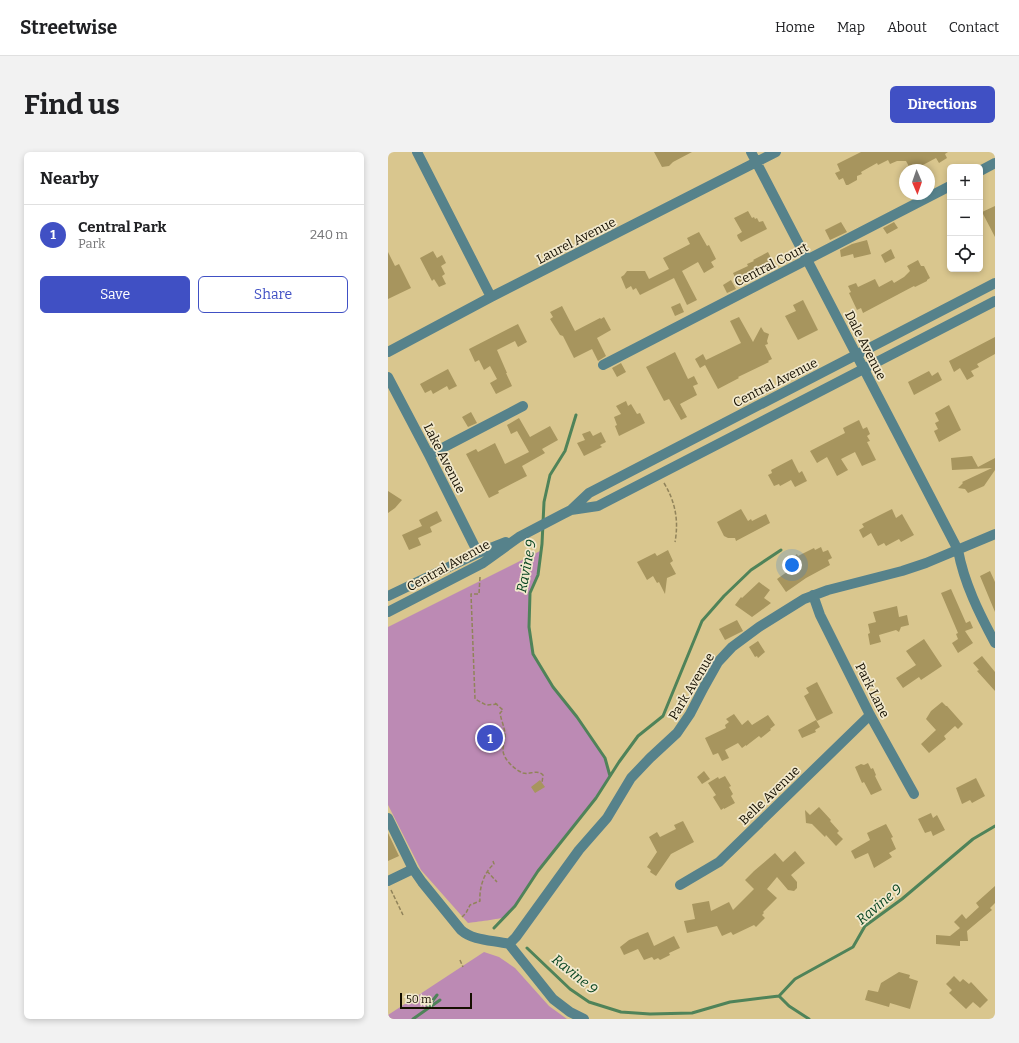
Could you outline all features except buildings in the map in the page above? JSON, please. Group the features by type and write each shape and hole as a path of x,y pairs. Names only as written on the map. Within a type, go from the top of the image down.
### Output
{"street":[{"path":"417,152 491,297"},
{"name":"Dale Avenue","path":"752,152 958,550 960,562 972,596 995,643"},
{"name":"Laurel Avenue","path":"388,352 491,297 776,152"},
{"path":"983,169 995,163"},
{"name":"Central Court","path":"603,365 947,188"},
{"name":"Central Avenue","path":"388,596 478,552 522,536 571,510 589,492 995,283"},
{"name":"Central Avenue","path":"571,510 598,506 995,301"},
{"name":"Lake Avenue","path":"388,377 430,454 478,552"},
{"path":"430,454 523,406"},
{"path":"728,421 734,436"},
{"name":"Park Avenue","path":"508,944 516,937 579,850 607,818 631,778 677,733 690,714 718,662 732,647 759,627 804,599 828,590 902,571 926,563 995,534"},
{"name":"Central Avenue","path":"388,612 482,568 522,536"},
{"name":"Park Lane","path":"813,596 820,615 852,676 870,715 914,794"},
{"name":"Belle Avenue","path":"680,885 719,862 870,715"},
{"path":"388,818 413,869 449,916 467,935 474,938 508,944 554,999 570,1012 584,1019"},
{"path":"388,881 413,869"}],"path":[{"path":"659,474 670,492 674,504 677,530 675,542"},
{"path":"482,568 479,594 471,594 475,699 486,705 496,704 503,710 500,713 505,734 504,755 518,771 526,774 541,773 543,775 542,782"},
{"path":"460,920 470,905 480,901 480,893 487,871 494,864 493,861"},
{"path":"487,871 497,882"},
{"path":"388,885 403,915"},
{"path":"460,960 463,967"}],"shaded area":[{"path":"542,550 538,575 530,593 529,627 533,654 553,687 577,717 605,758 610,776 593,801 537,872 508,914 502,918 468,923 421,870 388,805 388,627"},
{"path":"484,952 499,957 515,968 549,1006 567,1019 388,1019 388,1015"}],"waterway":[{"name":"Ravine 9","path":"576,415 565,451 550,475 544,502 542,544 538,575 530,593 529,627 533,654 553,687 577,717 605,758 610,776"},
{"name":"Ravine 9","path":"494,928 515,906 538,871 596,798 638,736 663,716 702,621 724,596 751,570 781,550"},
{"name":"Ravine 9","path":"527,948 570,989 589,1002 621,1012 650,1014 692,1013 730,1002 779,996 795,979 853,947 865,926 902,899 973,839 995,826"},
{"name":"Ravine 9","path":"427,1008 437,995"},
{"name":"Ravine 9","path":"779,996 789,1006 809,1019"},
{"name":"Ravine 9","path":"413,1019 440,1000"}],"place":[{"name":"Central Park","path":"490,738"}]}
